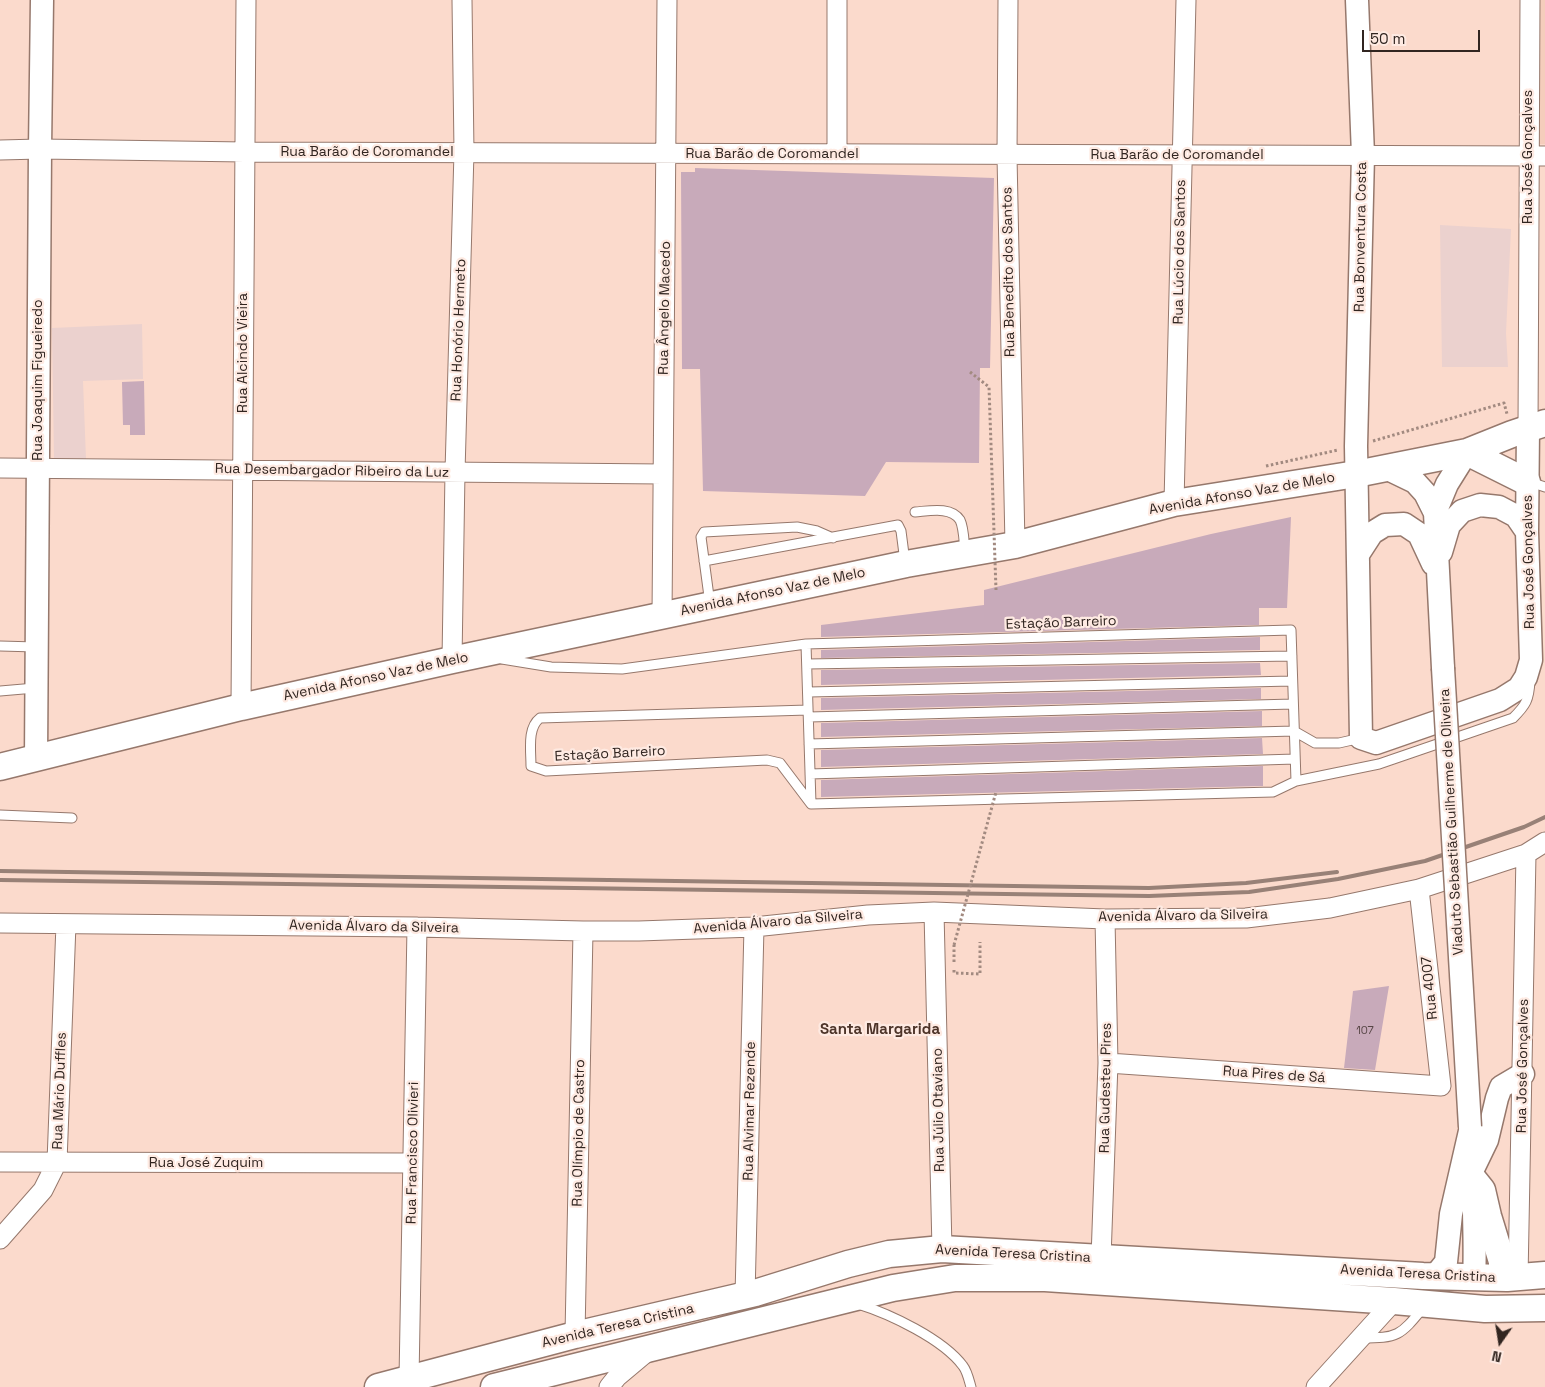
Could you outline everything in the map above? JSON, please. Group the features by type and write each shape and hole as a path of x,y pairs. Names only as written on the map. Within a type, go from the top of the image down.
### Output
{"main road":[{"name":"Avenida Afonso Vaz de Melo","path":"0,767 241,707 465,657 906,564 1016,545 1174,504 1356,474 1467,452 1536,426"},
{"path":"1467,452 1536,484"},
{"path":"1474,1174 1482,1190 1488,1216 1513,1278"},
{"name":"Avenida Teresa Cristina","path":"378,1387 575,1335 745,1296 848,1264 889,1254 942,1249 1434,1277 1513,1278 1545,1275"},
{"name":"Avenida Teresa Cristina","path":"494,1387 893,1288 955,1278 1045,1278 1394,1301 1484,1309 1545,1308"},
{"path":"1394,1301 1411,1291 1462,1289 1474,1278"}],"street":[{"name":"Rua Joaquim Figueiredo","path":"36,759 42,0"},
{"name":"Rua Alcindo Vieira","path":"241,707 246,0"},
{"name":"Rua Honório Hermeto","path":"462,0 464,152 455,472 465,657"},
{"name":"Rua Ângelo Macedo","path":"662,616 668,0"},
{"path":"836,0 837,154"},
{"name":"Rua Benedito dos Santos","path":"1008,0 1007,156 1016,545"},
{"name":"Rua Lúcio dos Santos","path":"1174,504 1186,0"},
{"name":"Rua Bonventura Costa","path":"1356,474 1362,155 1357,0"},
{"name":"Rua José Gonçalves","path":"1361,738 1376,742 1500,700 1520,688 1526,677 1531,660 1527,532 1536,484 1536,157 1530,0"},
{"name":"Rua Barão de Coromandel","path":"0,150 1536,157"},
{"name":"Viaduto Sebastião Guilherme de Oliveira","path":"1434,513 1446,484 1467,452"},
{"name":"Rua Desembargador Ribeiro da Luz","path":"0,468 663,474"},
{"name":"Viaduto Sebastião Guilherme de Oliveira","path":"1386,468 1415,482 1426,493 1434,513 1436,571 1474,1174 1473,1225 1476,1254 1474,1278"},
{"path":"1356,474 1361,738"},
{"path":"1436,571 1449,525 1462,511 1480,505 1499,507 1516,516 1527,532"},
{"path":"1358,553 1372,533 1385,525 1404,524 1418,534 1436,571"},
{"name":"Avenida Álvaro da Silveira","path":"0,923 639,931 754,927 868,915 934,912 1104,919 1246,918 1330,908 1419,889 1526,854 1545,842"},
{"name":"Rua José Gonçalves","path":"1513,1278 1523,1074 1526,854"},
{"name":"Rua 4007","path":"1419,889 1441,1086"},
{"name":"Rua Júlio Otaviano","path":"934,912 942,1249"},
{"name":"Rua Gudesteu Pires","path":"1102,1258 1108,1063 1104,919"},
{"name":"Rua Mário Duffles","path":"0,1239 42,1190 57,1162 66,924"},
{"name":"Rua Francisco Olivieri","path":"409,1379 417,927"},
{"name":"Rua Alvimar Rezende","path":"745,1296 754,927"},
{"name":"Rua Olímpio de Castro","path":"575,1335 583,931"},
{"name":"Rua Pires de Sá","path":"1108,1063 1441,1086"},
{"path":"1474,1174 1487,1140 1501,1088 1523,1074"},
{"name":"Viaduto Sebastião Guilherme de Oliveira","path":"1434,1277 1446,1262 1451,1214 1470,1129"},
{"name":"Rua José Zuquim","path":"0,1162 412,1163"},
{"path":"1316,1387 1394,1301"},
{"path":"609,1387 617,1376 651,1348"}],"lane":[{"path":"915,512 939,510 953,514 960,521 965,554"},
{"path":"704,561 898,525 901,531 906,564"},
{"path":"710,606 701,537 704,532 797,527 817,531 833,538"},
{"name":"Estação Barreiro","path":"465,657 552,667 622,669 806,644 1291,630 1296,781"},
{"path":"806,644 811,804 1273,792 1296,781 1379,764 1513,718 1524,707 1530,697 1531,660"},
{"path":"0,646 36,647"},
{"path":"807,664 1292,656"},
{"path":"809,692 1292,681"},
{"path":"0,691 36,688"},
{"name":"Estação Barreiro","path":"811,804 780,763 767,760 546,771 537,769 531,766 532,729 534,722 540,718 1293,704"},
{"path":"810,744 1294,730 1314,743 1339,743 1361,738"},
{"path":"810,774 1295,759"},
{"path":"0,815 72,818"},
{"path":"846,1300 869,1307 895,1319 945,1346 964,1367 971,1387"},
{"path":"1360,1338 1382,1338 1392,1336 1404,1330 1427,1304"}],"path":[{"path":"970,372 989,388 996,590"},
{"path":"980,942 980,974 954,973 954,945 996,792"}],"shaded area":[{"path":"1539,0 1545,0 1545,144 1534,144"},
{"path":"1440,225 1511,229 1506,333 1508,367 1442,367"},
{"path":"142,324 143,379 83,381 86,459 54,459 52,328"}],"building":[{"path":"695,168 994,178 990,368 980,368 979,463 886,462 865,496 703,491 700,369 682,369 681,172 695,172"},
{"path":"144,381 145,435 130,435 130,425 123,425 122,382"},
{"path":"1291,517 1287,608 1259,608 1259,625 821,637 821,625 984,605 984,590 1211,534"},
{"path":"1260,637 1260,650 821,658 821,650"},
{"path":"1260,663 1261,675 821,685 821,670"},
{"path":"1261,688 1261,699 821,710 821,698"},
{"path":"1262,711 1262,726 821,737 821,723"},
{"path":"1262,738 1263,754 821,767 821,750"},
{"path":"1263,766 1263,786 821,797 821,780"},
{"path":"1389,986 1375,1070 1344,1068 1353,991"}],"railway":[{"path":"0,880 1149,896 1249,892 1338,879 1425,861 1524,827 1545,817"},
{"path":"0,871 1149,888 1246,883 1337,872"}],"district":[{"name":"Santa Margarida","path":"880,1030"}]}
